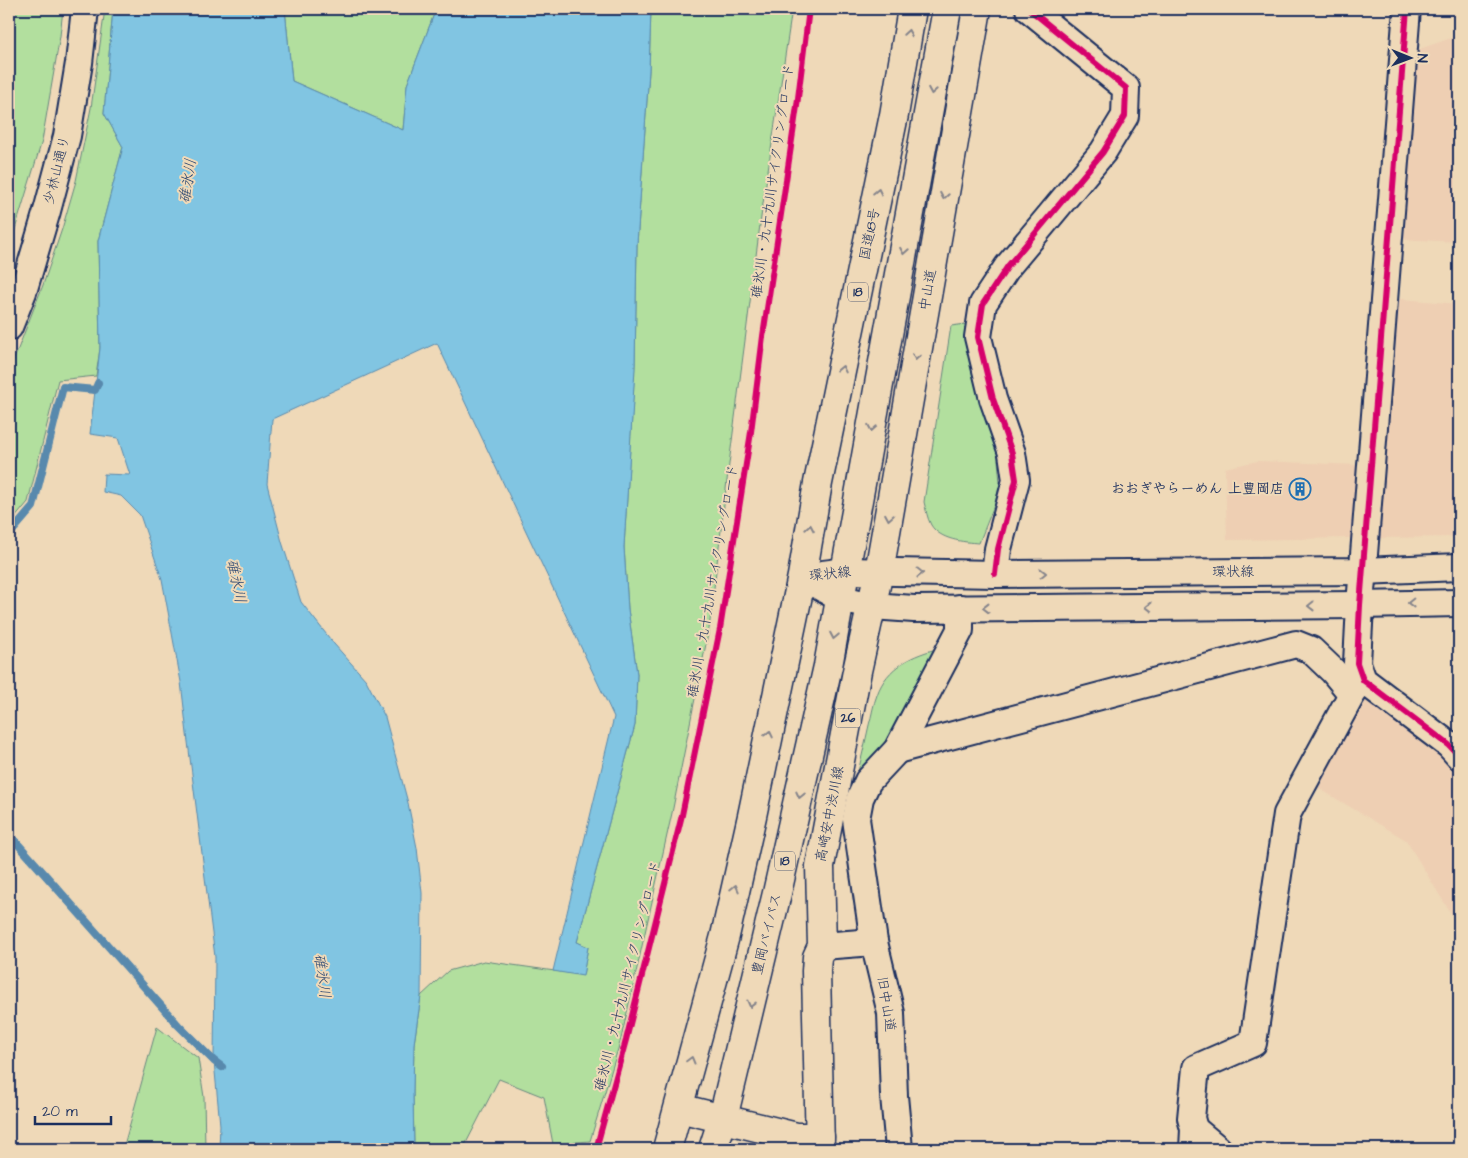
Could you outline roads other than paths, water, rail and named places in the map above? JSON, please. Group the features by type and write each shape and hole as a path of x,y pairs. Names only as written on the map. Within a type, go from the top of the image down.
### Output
{"main road":[{"name":"国道18号","path":"802,576 818,482 894,115 912,9"},
{"name":"18","path":"846,571 947,9"},
{"name":"中山道","path":"879,572 977,9"},
{"name":"豊岡バイパス","path":"713,1149 723,1118 804,779 846,571"},
{"name":"高崎安中渋川線","path":"820,1143 816,971 817,957 822,946 820,866 879,572"},
{"name":"18","path":"667,1149 725,936 802,576"},
{"path":"679,1108 820,1143"}],"street":[{"name":"少林山通り","path":"9,327 23,292 67,136 79,63 85,9"},
{"path":"995,574 998,550 1016,480 1012,453 993,399 978,337 983,304 1008,266 1104,152 1124,116 1126,88 1028,9"},
{"path":"1218,1149 1193,1139 1191,1118 1196,1068 1253,1043 1287,814 1358,687 1362,571 1408,9"},
{"name":"環状線","path":"802,576 846,571 995,574 1362,571 1459,567"},
{"name":"環状線","path":"802,576 841,599 872,606 914,609 1459,603"},
{"name":"旧中山道","path":"899,1149 894,1096 891,1013 874,942 856,819 860,798 868,781 897,750 960,630 960,608"},
{"path":"897,750 1296,644 1311,650 1333,672 1448,745 1459,756"},
{"path":"822,946 874,942"}],"water":[{"name":"碓氷川","path":"113,9 285,9 292,81 403,130 407,85 436,9 651,9 649,71 637,244 635,369 624,547 628,609 637,674 635,725 577,942 588,947 583,976 553,971 614,717 437,343 272,419 267,484 282,542 301,602 334,644 366,680 385,717 408,803 417,848 422,893 421,996 414,1044 414,1149 219,1149 220,1125 214,1061 215,957 181,682 162,579 140,515 121,496 103,492 104,474 130,475 118,438 90,434 100,348 98,241 123,147 104,113"}],"waterway":[{"path":"9,535 33,507 63,387 95,390 98,383"},
{"path":"9,834 178,1025 222,1067"}],"place":[{"name":"おおぎやらーめん 上豊岡店","path":"1300,489"}]}
